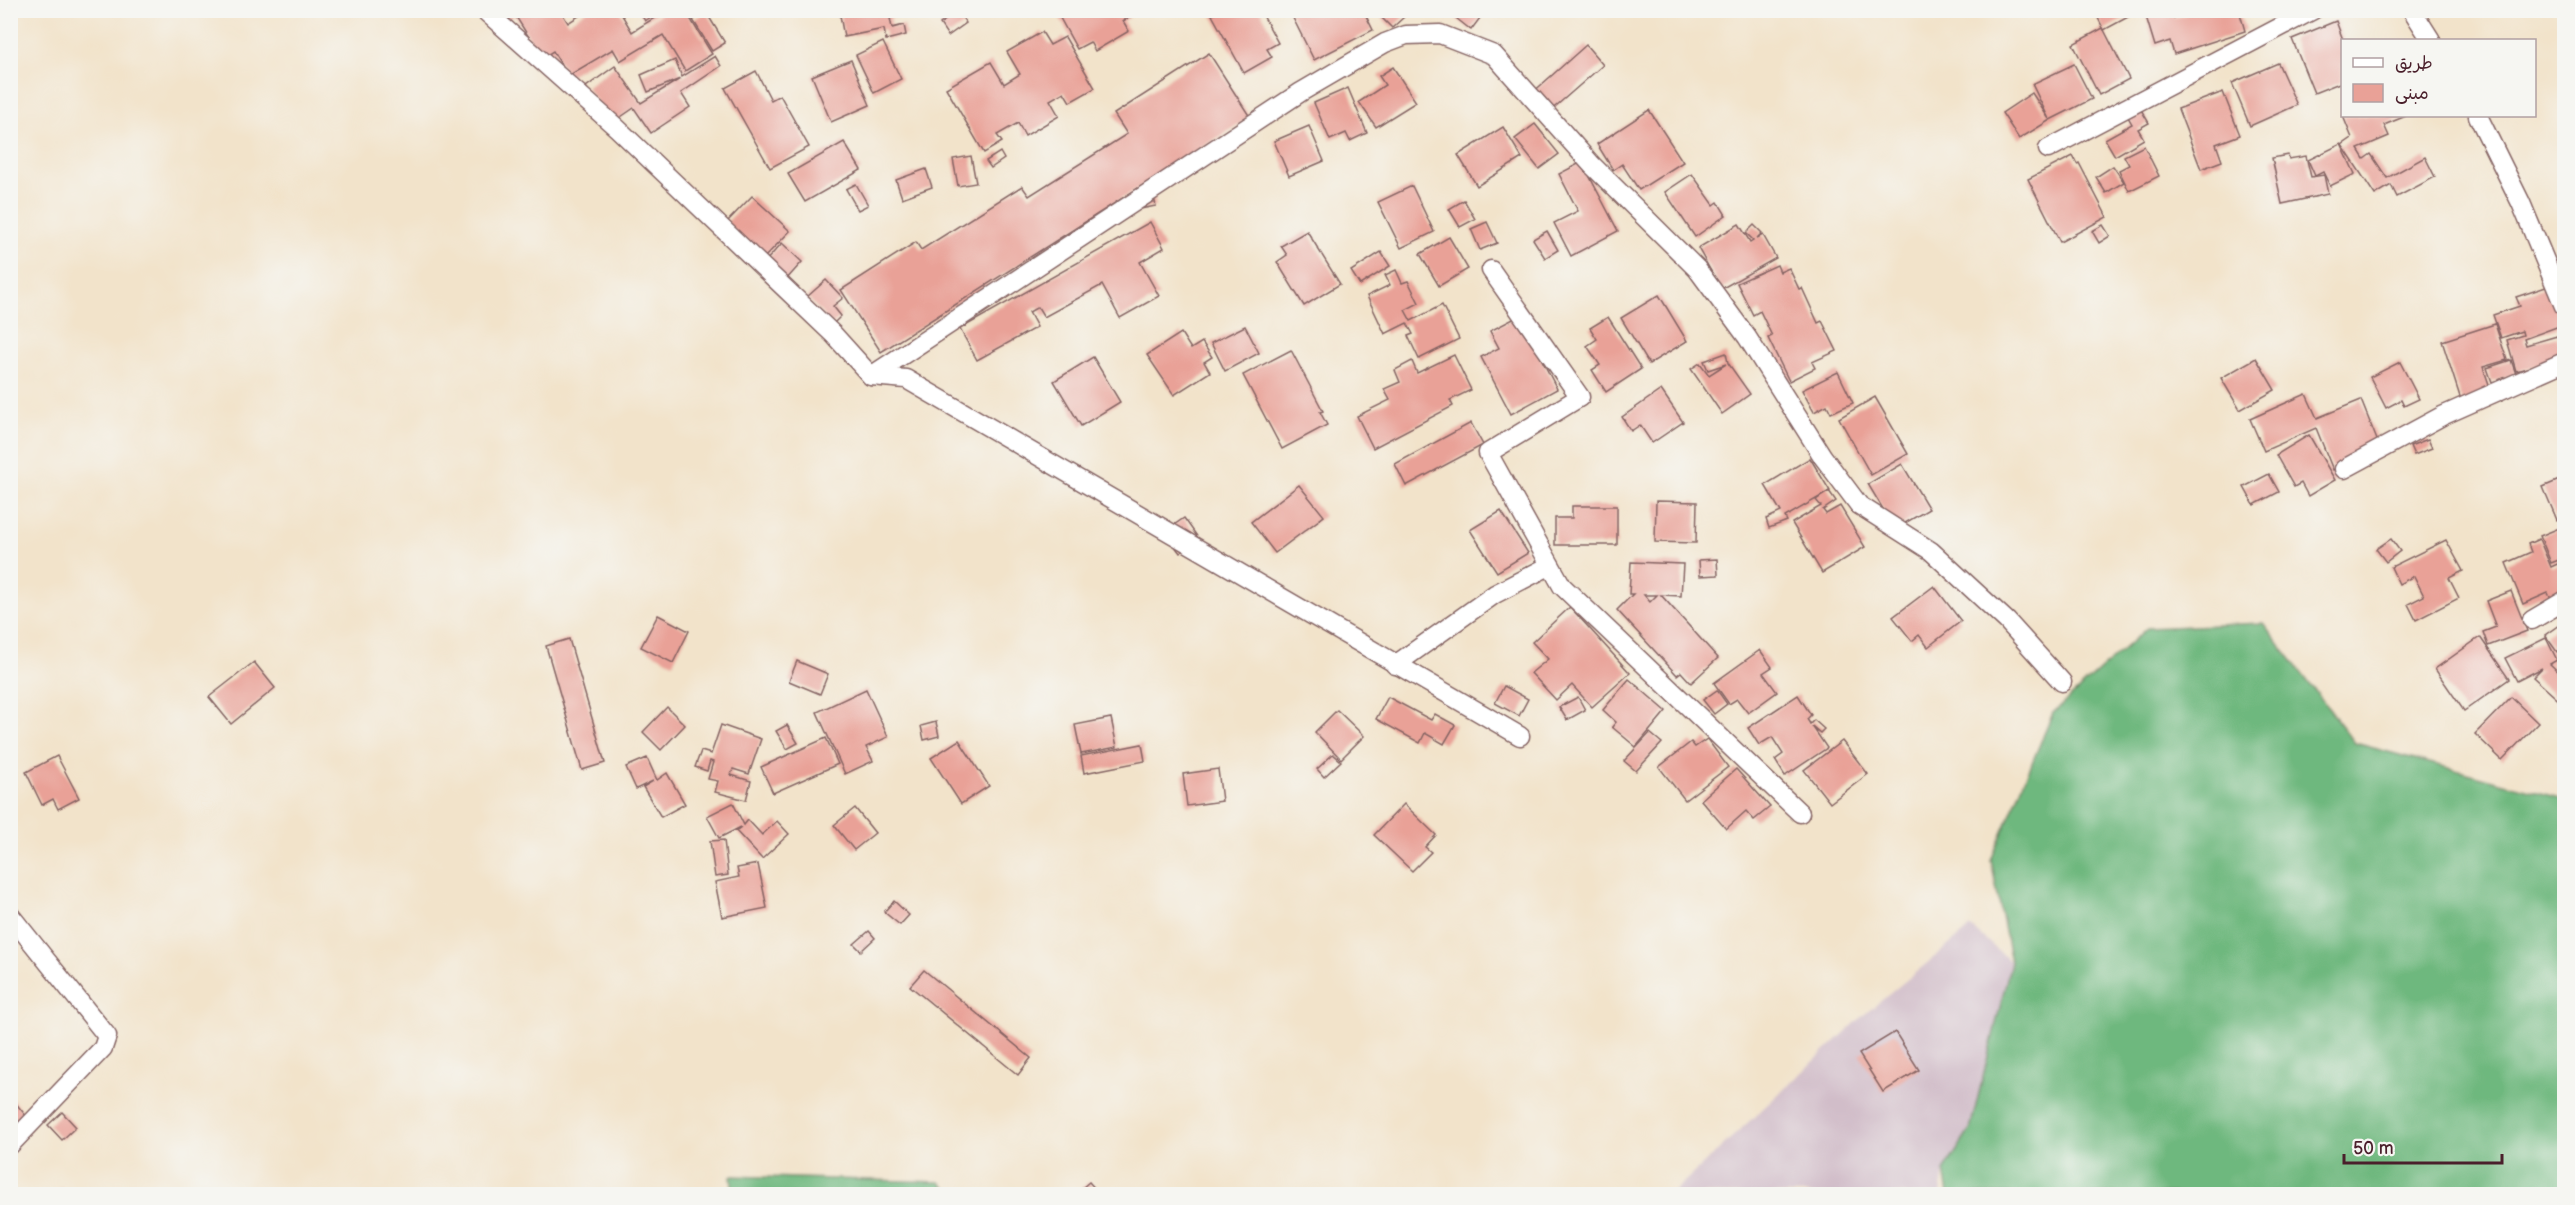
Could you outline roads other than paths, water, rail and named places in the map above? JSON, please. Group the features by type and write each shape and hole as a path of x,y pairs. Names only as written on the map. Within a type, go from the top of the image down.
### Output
{"street":[{"path":"484,10 617,128 834,335 871,376 906,379 1520,736"},
{"path":"2048,149 2313,10"},
{"path":"2412,10 2430,39"},
{"path":"871,376 1301,92 1385,43 1406,35 1440,34 1494,55 1592,165 1696,269 1747,337 1823,457 1859,505 1931,551 2007,621 2062,682"},
{"path":"2478,117 2521,203 2565,306"},
{"path":"1491,270 1580,397 1488,453 1549,566 1562,586 1800,813"},
{"path":"2344,469 2442,416 2565,362"},
{"path":"1395,665 1496,594 1549,566"},
{"path":"2532,620 2565,601"},
{"path":"10,915 107,1036 103,1048 10,1144"}]}
